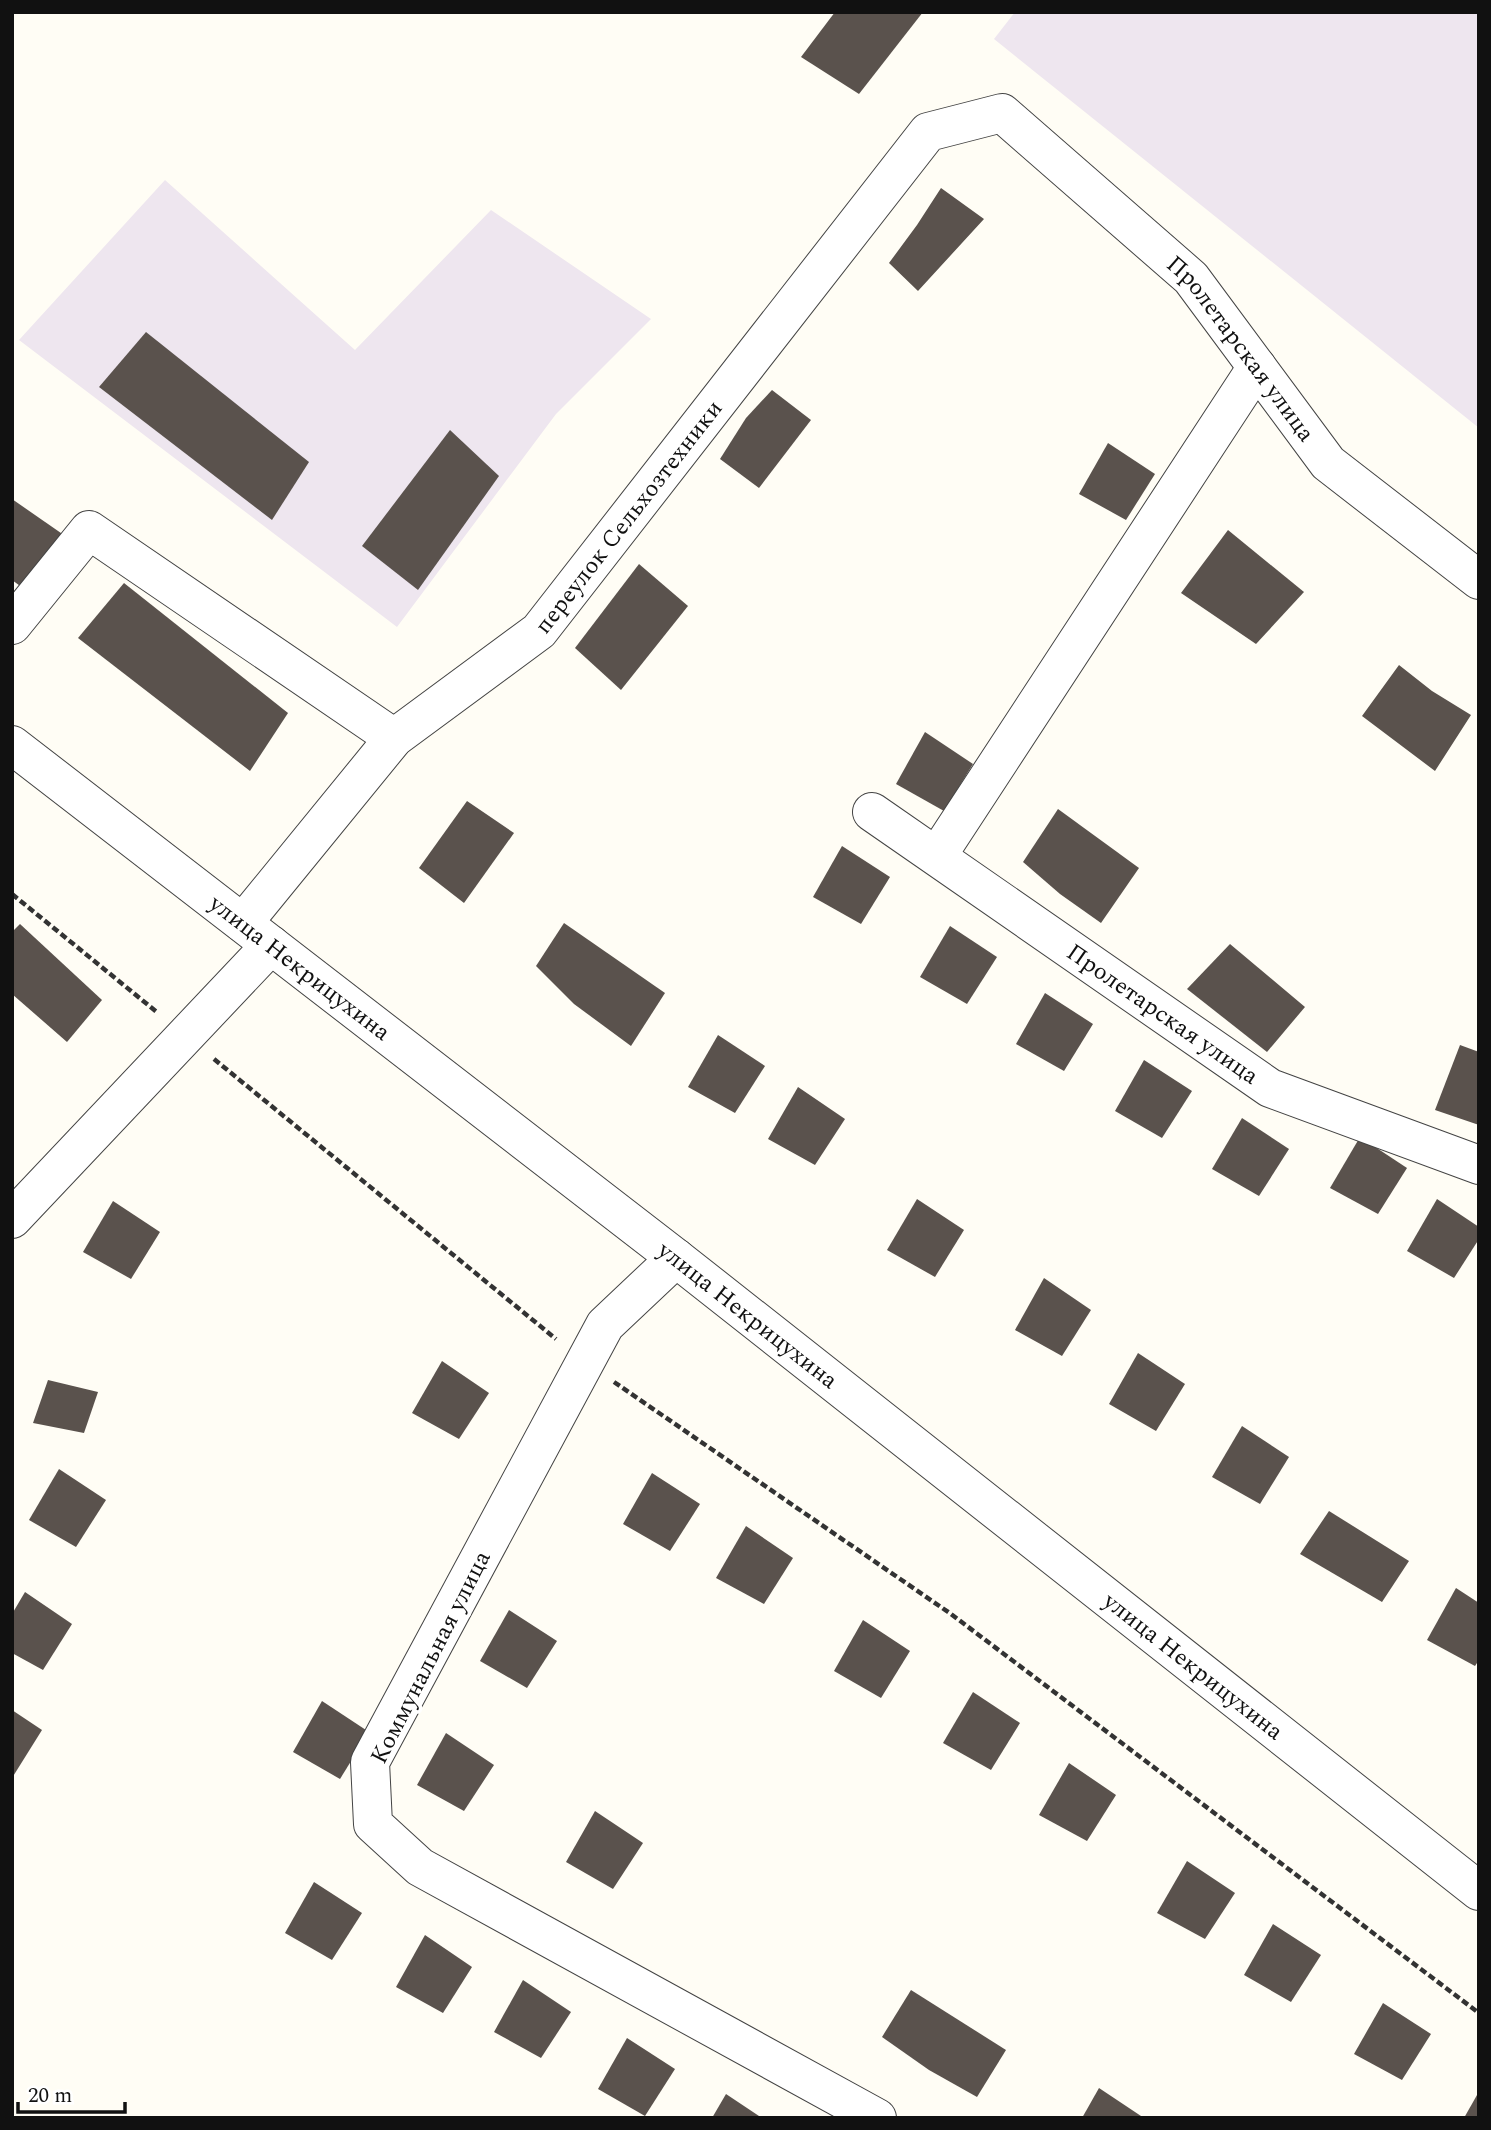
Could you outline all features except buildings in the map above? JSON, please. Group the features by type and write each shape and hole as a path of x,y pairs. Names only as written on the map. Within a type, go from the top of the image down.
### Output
{"street":[{"name":"Пролетарская улица","path":"1002,113 1191,278 1328,463 1479,580"},
{"name":"переулок Сельхозтехники","path":"12,1219 186,1036 394,738 539,631 928,132 1002,113"},
{"path":"937,856 1257,367"},
{"path":"12,625 89,530 394,738"},
{"name":"улица Некрицухина","path":"12,745 676,1258 1479,1891"},
{"name":"Пролетарская улица","path":"872,812 1270,1088 1479,1165"},
{"name":"Коммунальная улица","path":"676,1258 605,1325 370,1762 373,1824 420,1867 877,2118"}],"path":[{"path":"12,894 585,1363 951,1615 1479,2013"}],"shaded area":[{"path":"1015,12 1479,12 1479,428 994,39"},
{"path":"165,180 355,350 491,210 651,319 556,414 397,627 19,340"}]}
